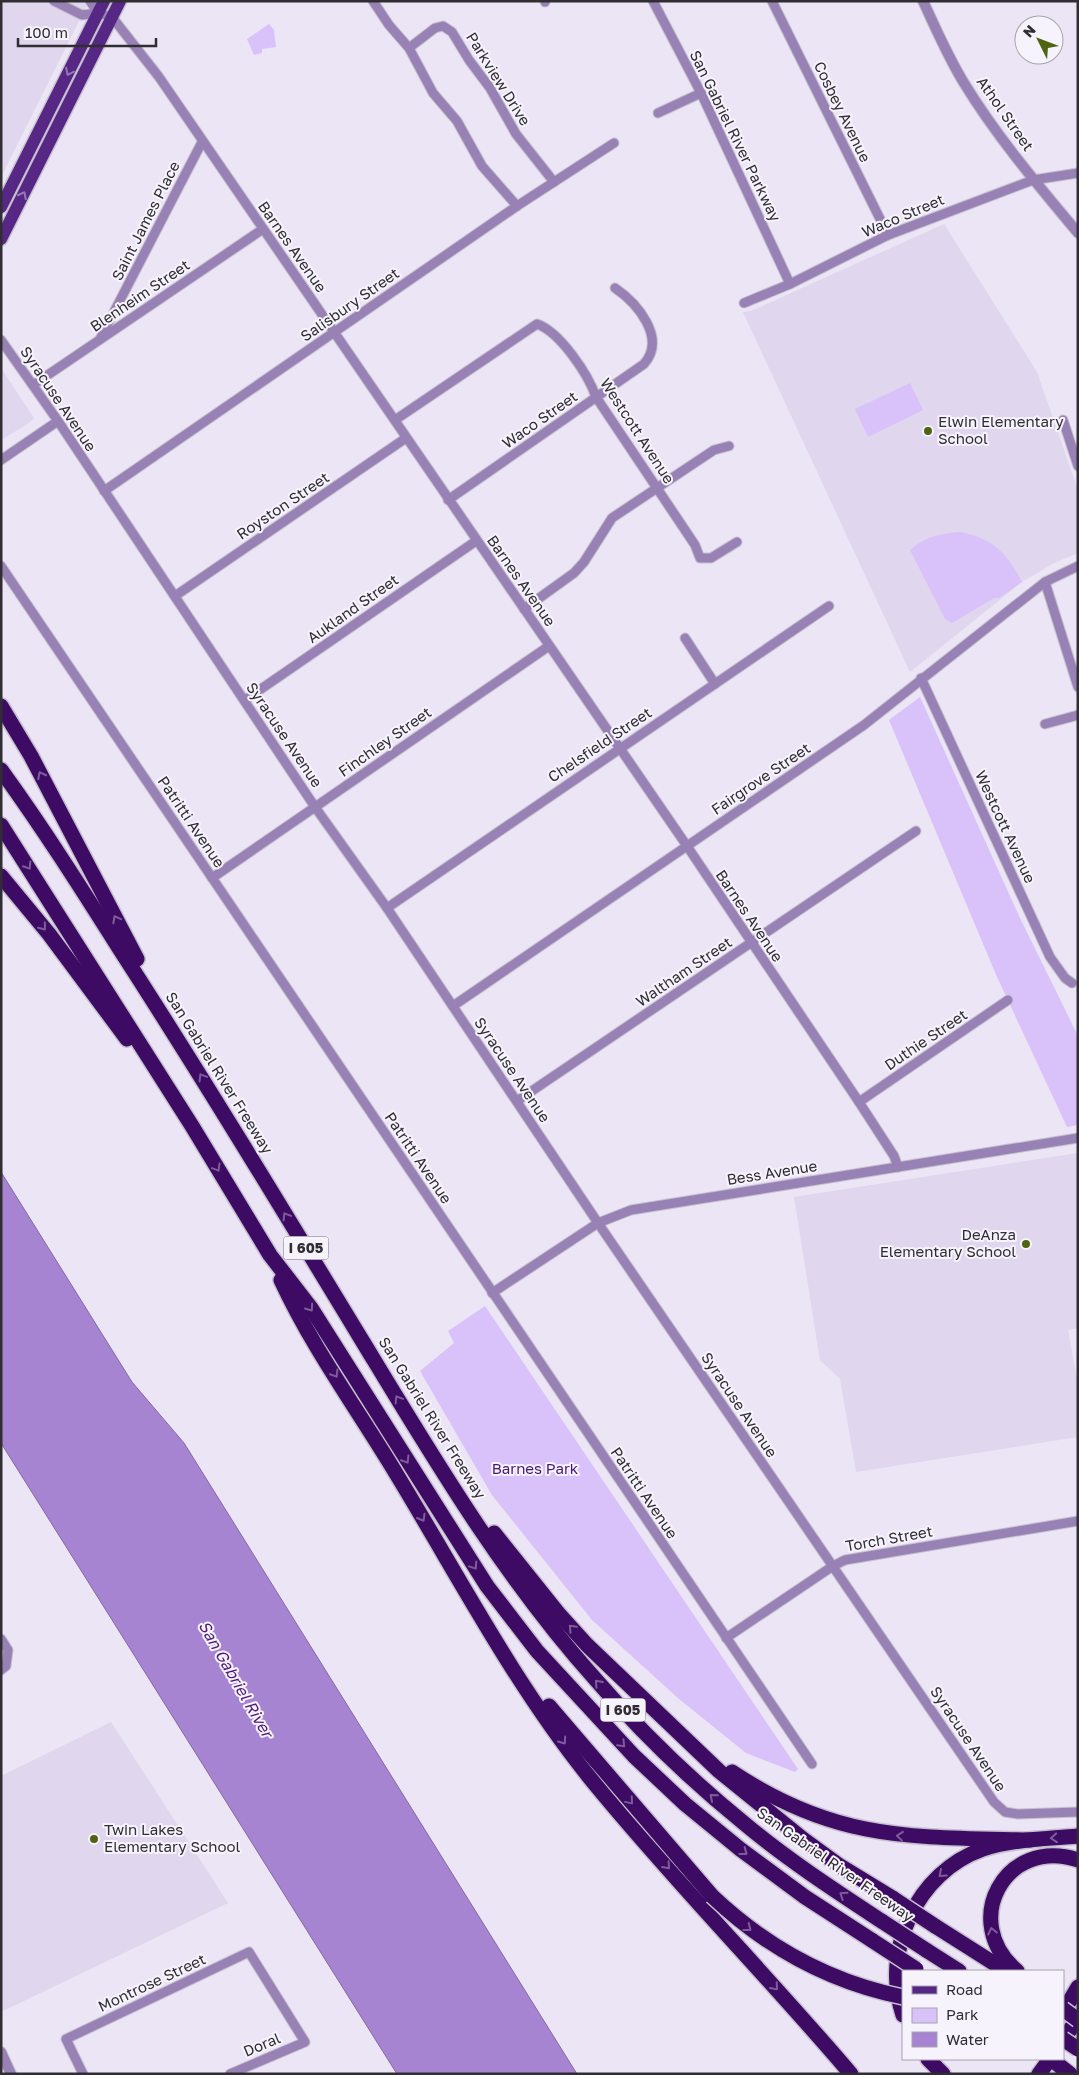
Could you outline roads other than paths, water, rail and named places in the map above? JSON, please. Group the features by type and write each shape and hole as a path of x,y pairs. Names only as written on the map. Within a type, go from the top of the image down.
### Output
{"highway":[{"path":"1,706 31,756 188,1055"},
{"name":"San Gabriel River Freeway","path":"1,770 44,831 188,1055 423,1441 505,1565 550,1625 596,1681 649,1738 698,1785 747,1826 803,1868 957,1970"},
{"name":"I 605","path":"1,825 192,1126 270,1255 310,1308 487,1586 549,1665 634,1756 685,1804 740,1849 805,1897 918,1970"},
{"path":"1,876 49,934 192,1126"},
{"path":"270,1255 298,1316 517,1675 590,1778 851,2074"},
{"path":"423,1441 558,1613 612,1670 719,1771 768,1812 840,1866 1004,1970"},
{"path":"498,1642 562,1721 712,1896 759,1936 808,1965 853,1983 902,1996"},
{"path":"682,1735 762,1791 826,1820 870,1832 918,1838 1030,1840 1078,1836"},
{"path":"902,2009 897,1980 899,1947 908,1920 923,1893 944,1871 969,1855 983,1849 1030,1840"},
{"path":"1016,1970 1003,1956 992,1937 990,1912 996,1891 1008,1874 1027,1861 1057,1855 1078,1860"},
{"path":"1064,1990 1078,1986"},
{"path":"1064,2008 1078,1986"},
{"path":"1064,2011 1078,2019 1064,2039"},
{"path":"1064,2041 1078,2050"},
{"path":"929,2060 943,2074"},
{"path":"1031,2074 1037,2060"},
{"path":"1040,2074 1049,2060"},
{"path":"1051,2060 1070,2074"}],"main road":[{"path":"1,239 120,1"},
{"path":"1,207 101,7"}],"street":[{"path":"54,1 82,15 101,7"},
{"path":"90,1 101,7 112,17"},
{"path":"373,1 389,25 409,48 433,93 457,121 482,166 517,206"},
{"name":"San Gabriel River Parkway","path":"653,1 701,92 790,284"},
{"name":"Cosbey Avenue","path":"772,1 888,236"},
{"name":"Athol Street","path":"923,1 945,49 965,84 1033,180 1078,233"},
{"name":"Barnes Avenue","path":"112,17 160,78 202,142 395,420 859,1102 894,1156 898,1167"},
{"name":"Parkview Drive","path":"409,48 435,28 443,26 452,32 469,60 490,88 516,134 554,182"},
{"path":"658,113 701,92"},
{"name":"Saint James Place","path":"100,340 202,142"},
{"name":"Salisbury Street","path":"104,491 517,206 614,143"},
{"name":"Waco Street","path":"744,303 790,284 888,236 1033,180 1078,173"},
{"name":"Blenheim Street","path":"33,385 263,229"},
{"name":"Waco Street","path":"448,500 644,364 650,357 653,337 649,326 628,297 615,288"},
{"name":"Westcott Avenue","path":"395,420 537,324 557,336 593,387 596,397 695,545 700,558 705,560 711,558 737,542"},
{"name":"Syracuse Avenue","path":"1,340 58,421 316,807 387,908 598,1223 994,1802 1005,1812 1018,1814 1078,1812"},
{"path":"1063,420 1078,466"},
{"path":"1,460 58,421"},
{"name":"Royston Street","path":"175,596 406,438"},
{"path":"524,609 574,573 584,562 612,518 714,450 729,446"},
{"name":"Aukland Street","path":"244,700 476,541"},
{"name":"Patritti Avenue","path":"1,566 812,1764"},
{"name":"Fairgrove Street","path":"453,1006 878,715 921,678 1045,582 1078,566"},
{"path":"1045,582 1078,687"},
{"name":"Chelsfield Street","path":"387,908 829,606"},
{"path":"685,638 715,684"},
{"name":"Finchley Street","path":"212,878 549,646"},
{"name":"Westcott Avenue","path":"921,678 1050,957 1065,978 1072,983"},
{"path":"1045,724 1078,715"},
{"name":"Waltham Street","path":"517,1102 916,831"},
{"name":"Duthie Street","path":"859,1102 1008,1000"},
{"name":"Bess Avenue","path":"492,1293 598,1223 631,1210 1078,1138"},
{"name":"Torch Street","path":"726,1638 833,1566 845,1560 1078,1521"},
{"path":"1,1639 8,1650 4,1668"},
{"name":"Montrose Street","path":"83,2074 66,2039 249,1952 305,2042"},
{"name":"Doral","path":"230,2074 305,2042"},
{"path":"1,2052 11,2074"}],"water":[{"name":"San Gabriel River","path":"1,1172 132,1382 184,1443 577,2074 397,2074 1,1443"}],"place":[{"name":"Elwin Elementary School","path":"928,431"},
{"name":"DeAnza Elementary School","path":"1026,1244"},
{"name":"Twin Lakes Elementary School","path":"94,1839"}],"park label":[{"name":"Barnes Park","path":"535,1469"}]}
